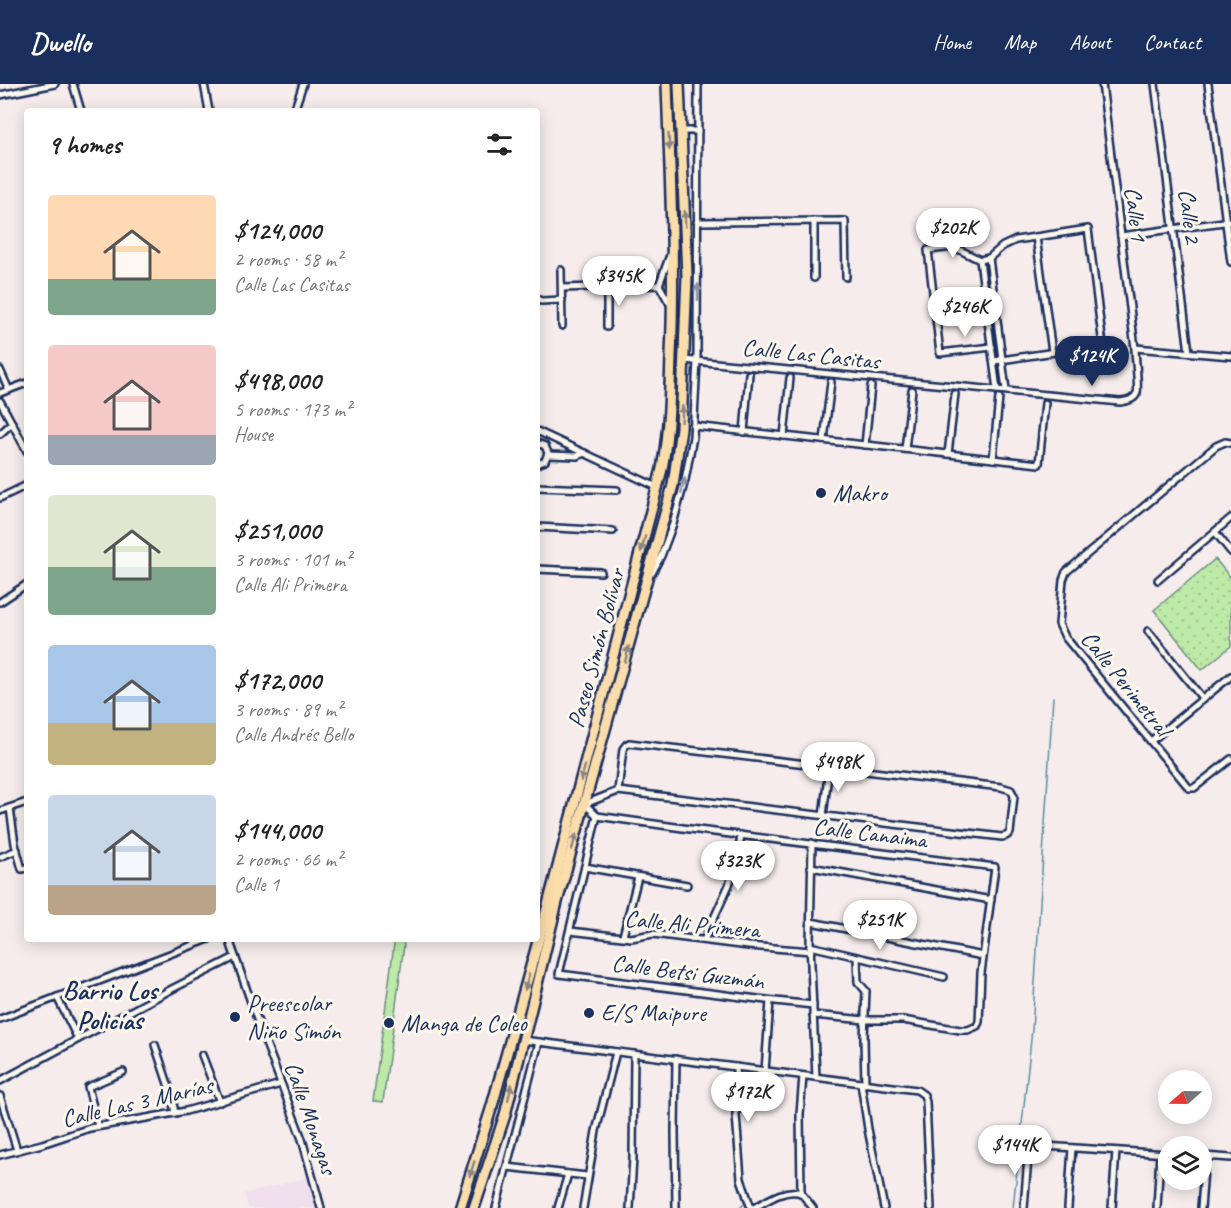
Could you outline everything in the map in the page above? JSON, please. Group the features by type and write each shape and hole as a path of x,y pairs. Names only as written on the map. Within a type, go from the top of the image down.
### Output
{"main road":[{"name":"Paseo Simón Bolívar","path":"474,1208 505,1115 658,488 666,447 669,421 673,247 667,84"},
{"name":"Paseo Simón Bolívar","path":"540,940 671,493 680,437 687,276 679,84"},
{"path":"658,488 671,493"},
{"name":"Paseo Simón Bolívar","path":"460,1208 539,942"}],"street":[{"path":"0,95 55,84"},
{"path":"73,84 80,108"},
{"path":"204,84 208,108"},
{"path":"295,108 303,84"},
{"path":"698,84 703,84"},
{"name":"Paseo Simón Bolívar","path":"647,579 658,564 673,524 685,480 693,437 698,361 698,84"},
{"name":"Calle 1","path":"1102,84 1135,348"},
{"name":"Calle 2","path":"1155,84 1190,352"},
{"path":"1208,84 1228,222 1231,262"},
{"path":"681,131 698,131"},
{"path":"814,221 814,278"},
{"path":"697,222 845,221 846,277"},
{"path":"1121,236 1228,222"},
{"path":"992,347 940,353 928,250 954,247 980,260 989,258 1008,243 1088,229 1103,345 994,361"},
{"path":"1036,237 1052,352"},
{"path":"672,308 659,285 673,247"},
{"path":"989,258 1006,390"},
{"path":"980,260 998,390"},
{"path":"561,270 562,326"},
{"path":"562,288 659,285"},
{"path":"607,287 607,327"},
{"path":"540,300 562,300"},
{"path":"1135,348 1231,356"},
{"name":"Calle Las Casitas","path":"684,360 1120,402 1127,401 1136,395 1138,390 1135,348"},
{"path":"0,370 9,390"},
{"path":"744,432 749,374"},
{"path":"784,436 790,378"},
{"path":"824,440 831,382"},
{"path":"0,393 24,384"},
{"path":"865,445 871,386"},
{"path":"905,449 912,390"},
{"path":"948,454 955,394"},
{"path":"993,459 999,398"},
{"path":"0,401 24,445"},
{"path":"694,426 1039,464 1045,403"},
{"path":"0,434 12,423"},
{"path":"540,432 658,488"},
{"name":"Calle Perimetral","path":"1231,443 1227,441 1220,444 1068,570 1064,576 1059,621 1060,629 1190,789 1231,759"},
{"path":"540,444 545,446 548,455 545,461 540,463"},
{"path":"548,455 577,456 585,453"},
{"path":"0,498 24,486"},
{"path":"540,487 617,490"},
{"path":"1158,580 1231,518"},
{"path":"540,527 613,531"},
{"path":"1215,532 1231,552"},
{"path":"540,569 601,572"},
{"path":"0,602 24,586"},
{"path":"1148,631 1203,699"},
{"path":"1151,741 1231,676"},
{"path":"580,803 618,791 1006,837 1010,831 1014,796 1013,792 1008,789 629,743 623,749 618,791"},
{"path":"823,816 829,767"},
{"path":"0,811 24,803"},
{"path":"570,932 597,816 580,803"},
{"path":"10,808 16,850 22,869 24,869"},
{"name":"Calle Canaima","path":"597,816 995,867 991,900"},
{"path":"704,940 729,885 738,856 741,835"},
{"path":"812,843 810,949 816,1077"},
{"path":"0,856 16,850"},
{"path":"585,867 687,885"},
{"path":"811,867 991,900 980,983 979,1022 974,1028 960,1030 903,1020 865,1020 813,1015"},
{"path":"622,936 638,877"},
{"path":"811,922 983,956"},
{"name":"Calle Ali Primera","path":"570,932 635,937 653,934 810,949 944,976"},
{"name":"Calle Betsi Guzmán","path":"570,932 559,974 813,1005"},
{"path":"0,1019 202,942"},
{"name":"Calle Monagas","path":"230,942 305,1148 321,1208"},
{"path":"0,1081 235,957"},
{"path":"857,958 858,982 866,991 863,1084 868,1129 884,1208"},
{"path":"57,997 78,1039"},
{"path":"765,1071 770,1001"},
{"path":"523,1040 917,1090 922,1093 926,1101 931,1208"},
{"path":"496,1208 539,1042"},
{"path":"155,1045 168,1082 175,1113"},
{"path":"583,1208 596,1131 616,1052"},
{"path":"630,1208 634,1054"},
{"path":"202,1055 220,1102"},
{"path":"676,1059 676,1208"},
{"path":"736,1067 735,1100 740,1167 742,1184 752,1208 785,1193 801,1193"},
{"path":"99,1126 88,1087 123,1071"},
{"path":"802,1076 801,1193 813,1208"},
{"name":"Calle Las 3 Marías","path":"0,1155 99,1126 175,1113 281,1084"},
{"path":"0,1096 17,1150"},
{"path":"1024,1208 1029,1145 1158,1154"},
{"path":"1068,1208 1072,1148"},
{"path":"1112,1208 1116,1151"},
{"path":"1212,1157 1231,1158"},
{"path":"507,1167 587,1176"},
{"path":"558,1208 568,1174"},
{"path":"1157,1208 1158,1190"},
{"path":"1201,1208 1202,1190"}],"shaded area":[{"path":"309,1177 318,1208 248,1208 244,1194"}],"green space":[{"path":"1215,559 1231,578 1231,646 1202,670 1154,610"},
{"name":"Manga de Coleo","path":"403,942 404,945 383,1102 373,1101 394,944"}],"waterway":[{"path":"1013,1208 1032,1030 1053,697"},
{"path":"740,1208 744,1204"}],"place":[{"name":"Makro","path":"821,493"},
{"name":"E/S Maipure","path":"589,1013"},
{"name":"Preescolar Niño Simón","path":"235,1017"},
{"name":"Manga de Coleo","path":"389,1023"}],"district":[{"name":"Barrio Los Policías","path":"110,1005"}]}
